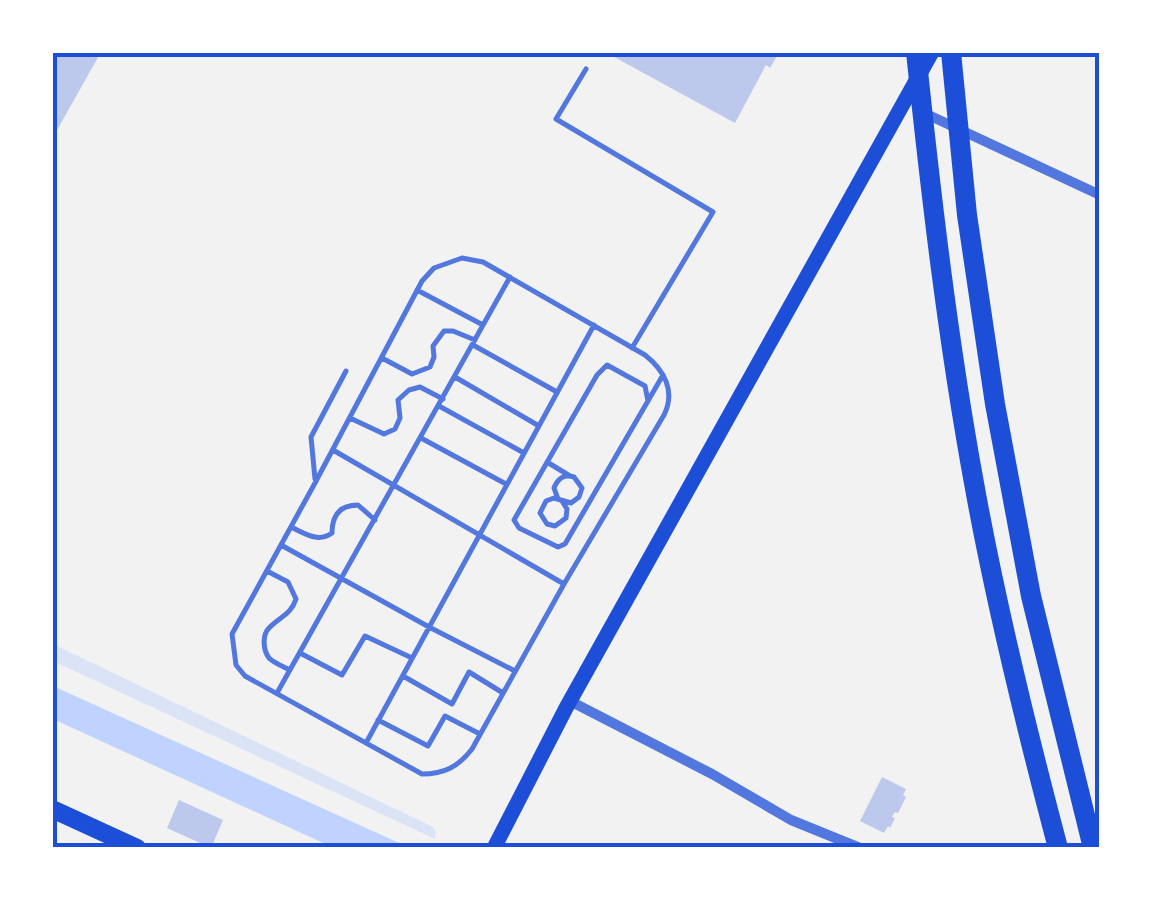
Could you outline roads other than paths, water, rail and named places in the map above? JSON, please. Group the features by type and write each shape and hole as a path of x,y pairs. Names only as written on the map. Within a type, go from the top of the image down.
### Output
{"highway":[{"path":"916,52 932,202 974,483 1002,628 1058,848"},
{"path":"951,52 967,214 995,404 1031,596 1093,848"},
{"path":"52,809 114,843 137,848"}],"main road":[{"path":"494,848 570,701 932,52"}],"street":[{"path":"903,103 1100,195"},
{"path":"570,701 712,774 791,820 860,848"}],"lane":[{"path":"586,69 556,119 714,212 632,348"},
{"path":"462,258 483,262 632,348 657,364 664,375 669,406 480,734 455,767 435,774 411,770 244,676 236,665 232,634 417,290 434,268 462,258"},
{"path":"277,694 510,277"},
{"path":"417,290 483,325"},
{"path":"366,742 594,326"},
{"path":"382,357 412,374 430,367 434,357 432,346 444,331 453,331 557,392"},
{"path":"648,401 645,386 606,366 597,375 514,520 519,528 558,547 564,544 664,375"},
{"path":"316,483 311,437 346,371"},
{"path":"454,377 539,426"},
{"path":"350,418 384,434 395,429 400,418 398,400 409,390 420,387 443,399"},
{"path":"438,406 524,453"},
{"path":"421,438 506,484"},
{"path":"333,450 564,584"},
{"path":"547,462 570,476 580,484 581,493 571,502 560,500 550,499 540,508 547,524 555,526 566,518 567,509 560,500 555,492 561,477 570,476"},
{"path":"291,527 312,537 326,537 332,532 336,515 350,505 358,505 376,520"},
{"path":"538,537 547,524"},
{"path":"281,545 515,671"},
{"path":"266,571 288,582 296,600 293,609 269,627 264,636 270,660 290,670"},
{"path":"300,653 342,675 365,636 412,658"},
{"path":"402,675 452,704 469,672 503,693"},
{"path":"378,720 428,746 445,716 480,734"}],"water":[{"path":"53,686 408,847 332,847 53,719"}]}
